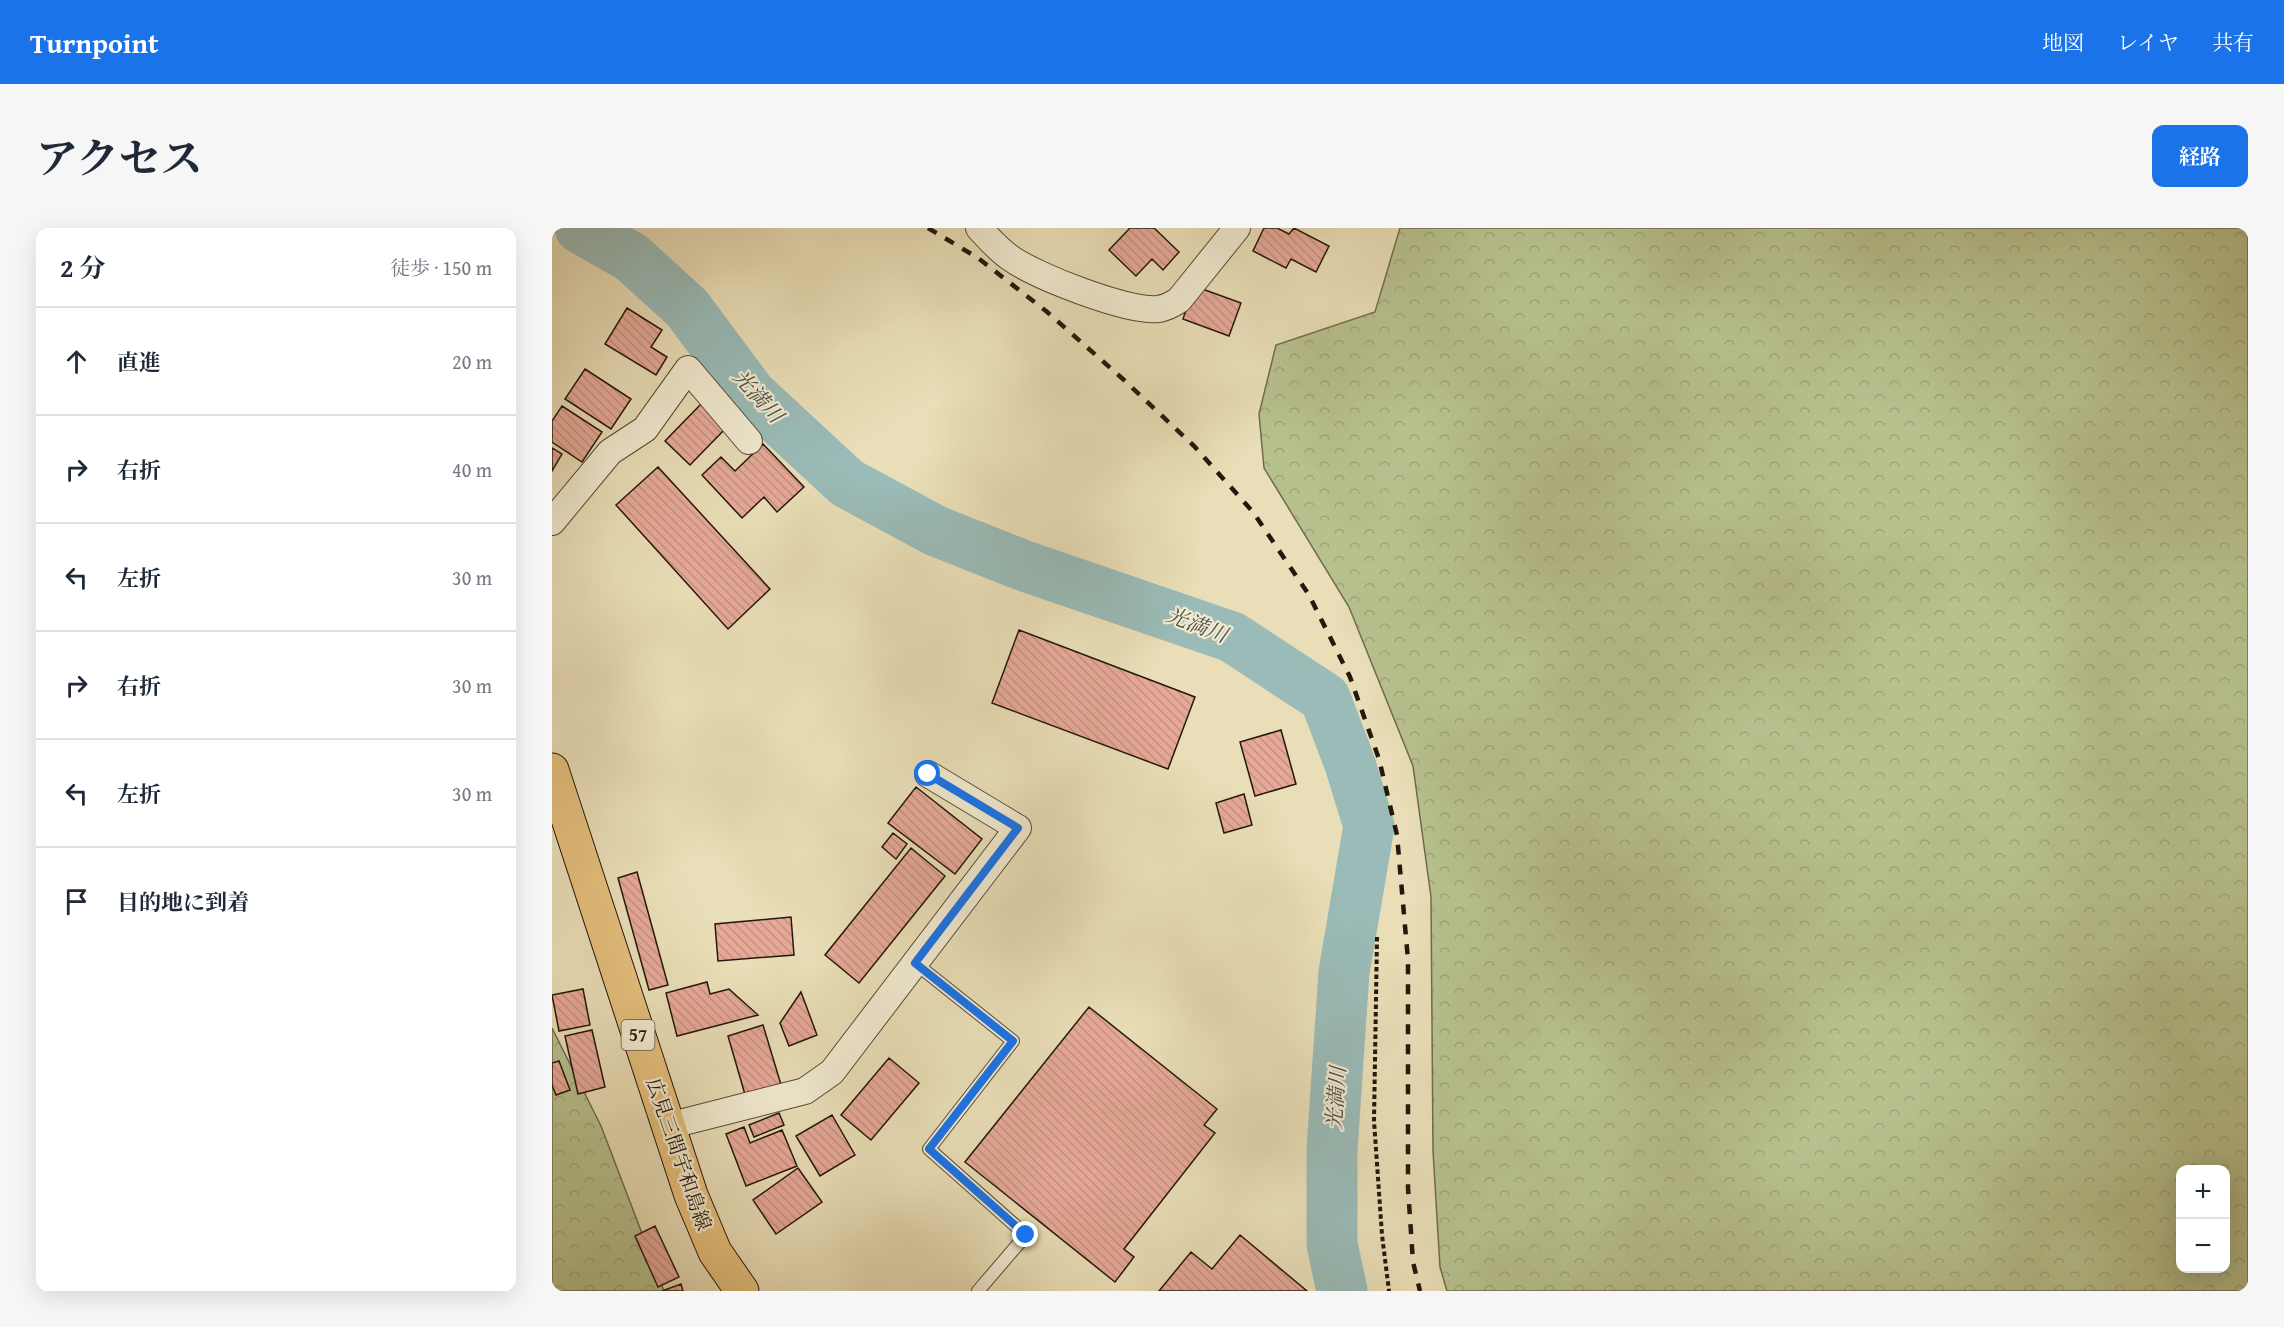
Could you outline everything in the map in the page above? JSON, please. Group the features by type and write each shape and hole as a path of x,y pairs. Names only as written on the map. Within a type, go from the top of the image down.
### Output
{"main road":[{"name":"広見三間宇和島線","path":"552,770 691,1195 715,1252 742,1291"}],"street":[{"path":"979,228 1008,256 1022,265 1104,299 1148,309 1170,306 1179,300 1237,228"},
{"path":"552,522 610,452 645,429 688,369 749,441"},
{"path":"668,1126 806,1091 832,1072 1018,828 928,774"}],"lane":[{"path":"915,963 1013,1041 929,1149 1026,1235 978,1291"}],"path":[{"path":"1377,937 1374,1121 1382,1235 1389,1291"}],"green space":[{"path":"1400,228 2248,228 2248,1291 1447,1291 1440,1267 1433,1151 1431,897 1413,766 1349,607 1264,468 1259,414 1276,345 1375,312"},
{"path":"552,1028 601,1126 664,1291 552,1291"}],"building":[{"path":"1130,228 1154,228 1179,252 1163,270 1152,259 1136,276 1109,250"},
{"path":"1264,228 1277,228 1289,234 1294,228 1329,246 1316,272 1291,259 1286,268 1253,251"},
{"path":"1194,286 1241,303 1229,336 1183,319"},
{"path":"627,308 662,330 651,347 667,357 656,375 605,344"},
{"path":"585,369 631,399 611,429 565,399"},
{"path":"701,404 726,428 690,465 665,441"},
{"path":"562,406 602,432 582,462 552,442 552,421"},
{"path":"763,444 804,487 777,512 764,497 742,518 702,475 721,457 735,471"},
{"path":"552,448 562,454 552,471"},
{"path":"658,467 770,589 728,629 616,505"},
{"path":"1019,630 1195,697 1168,769 992,703"},
{"path":"1281,730 1296,784 1255,796 1240,742"},
{"path":"916,787 982,839 955,874 888,823"},
{"path":"1244,794 1252,825 1224,833 1216,803"},
{"path":"893,833 907,844 896,859 882,847"},
{"path":"911,848 945,876 859,983 825,955"},
{"path":"637,872 668,985 649,990 618,878"},
{"path":"791,917 794,955 718,961 715,924"},
{"path":"707,982 710,994 729,989 758,1015 677,1036 666,993"},
{"path":"583,989 590,1025 559,1031 552,995"},
{"path":"801,992 817,1035 789,1046 780,1023"},
{"path":"1089,1007 1217,1109 1204,1125 1215,1133 1124,1249 1134,1257 1115,1282 965,1162"},
{"path":"763,1025 782,1088 746,1098 728,1036"},
{"path":"592,1030 605,1087 578,1094 565,1036"},
{"path":"889,1058 919,1083 871,1140 841,1115"},
{"path":"559,1061 570,1090 556,1095 552,1085 552,1063"},
{"path":"779,1113 784,1125 754,1137 749,1125"},
{"path":"832,1115 855,1155 820,1176 796,1136"},
{"path":"744,1127 750,1143 782,1130 797,1166 746,1186 726,1134"},
{"path":"798,1168 822,1202 776,1234 753,1200"},
{"path":"655,1226 679,1277 658,1287 635,1236"},
{"path":"1240,1235 1307,1291 1159,1291 1191,1252 1212,1269"},
{"path":"681,1284 683,1291 662,1291"}],"waterway":[{"name":"光満川","path":"580,228 631,257 687,308 751,394 847,483 936,531 1022,565 1232,637 1325,698 1350,764 1369,826 1344,972 1332,1150 1332,1244 1342,1291"}],"railway":[{"path":"928,228 978,258 1046,311 1194,446 1253,512 1309,595 1350,677 1379,759 1397,835 1408,960 1408,1188 1413,1262 1420,1291"}],"route":[{"path":"928,774 1018,828 915,963 1013,1041 929,1149 1026,1235"}]}
